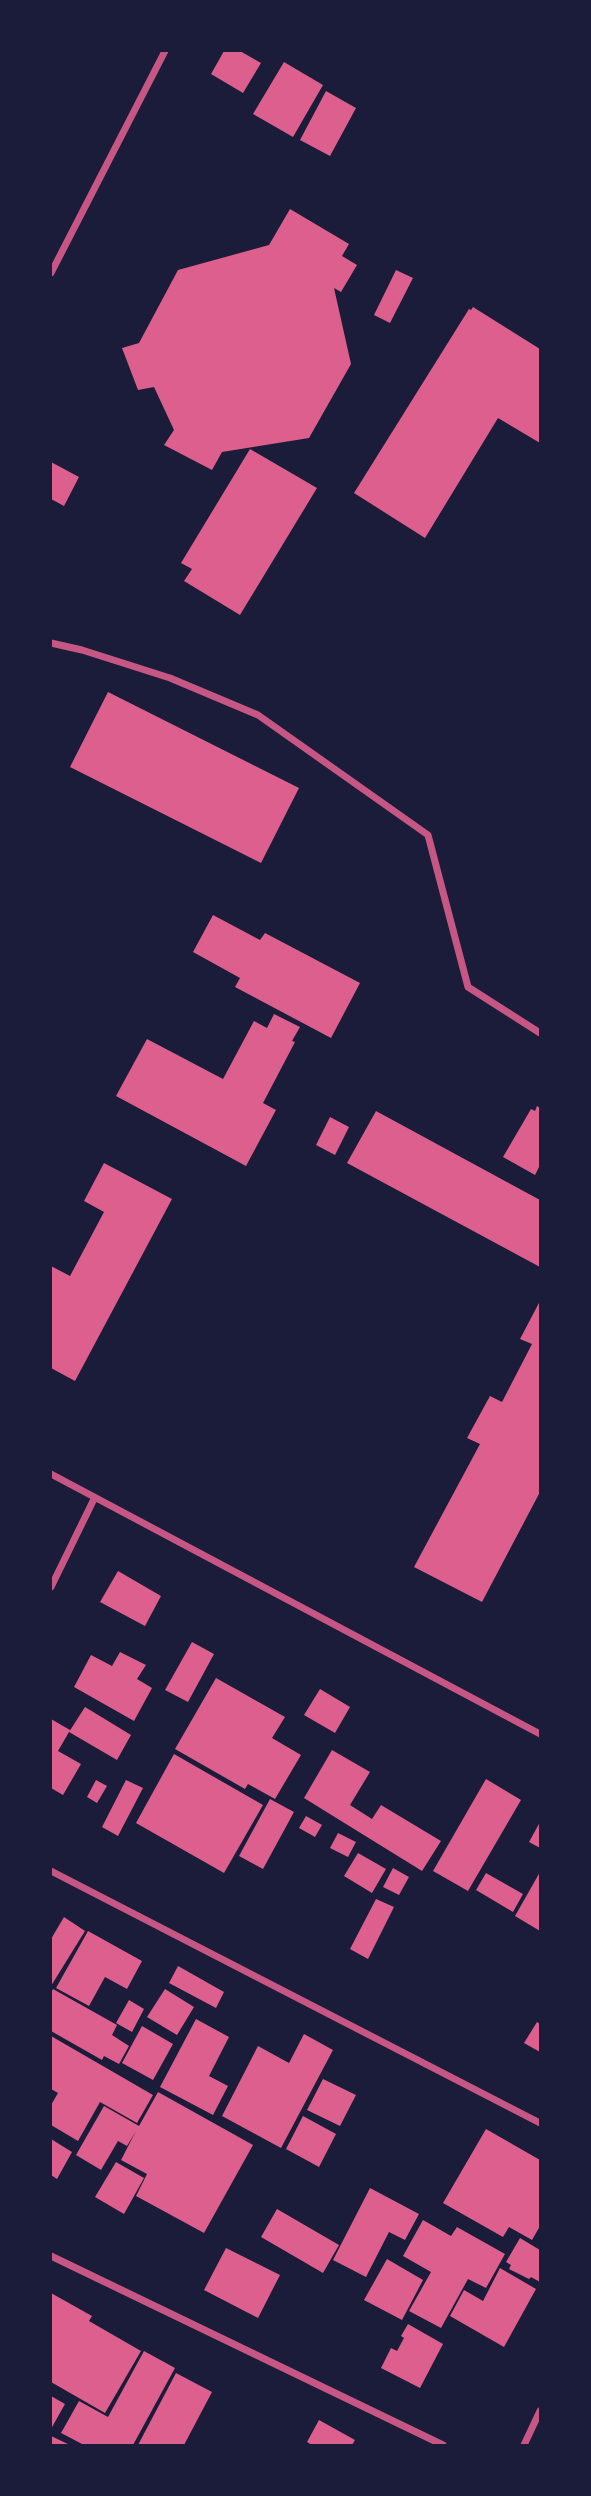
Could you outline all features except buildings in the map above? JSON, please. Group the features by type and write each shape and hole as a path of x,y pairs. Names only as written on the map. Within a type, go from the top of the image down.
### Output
{"street":[{"path":"51,273 165,51"},
{"path":"51,643 170,678 258,715 428,835 468,987 540,1033"},
{"path":"51,1474 540,1734"},
{"path":"51,1587 94,1499"},
{"path":"51,1871 540,2123"},
{"path":"51,2256 443,2445"},
{"path":"524,2445 540,2412"}]}
